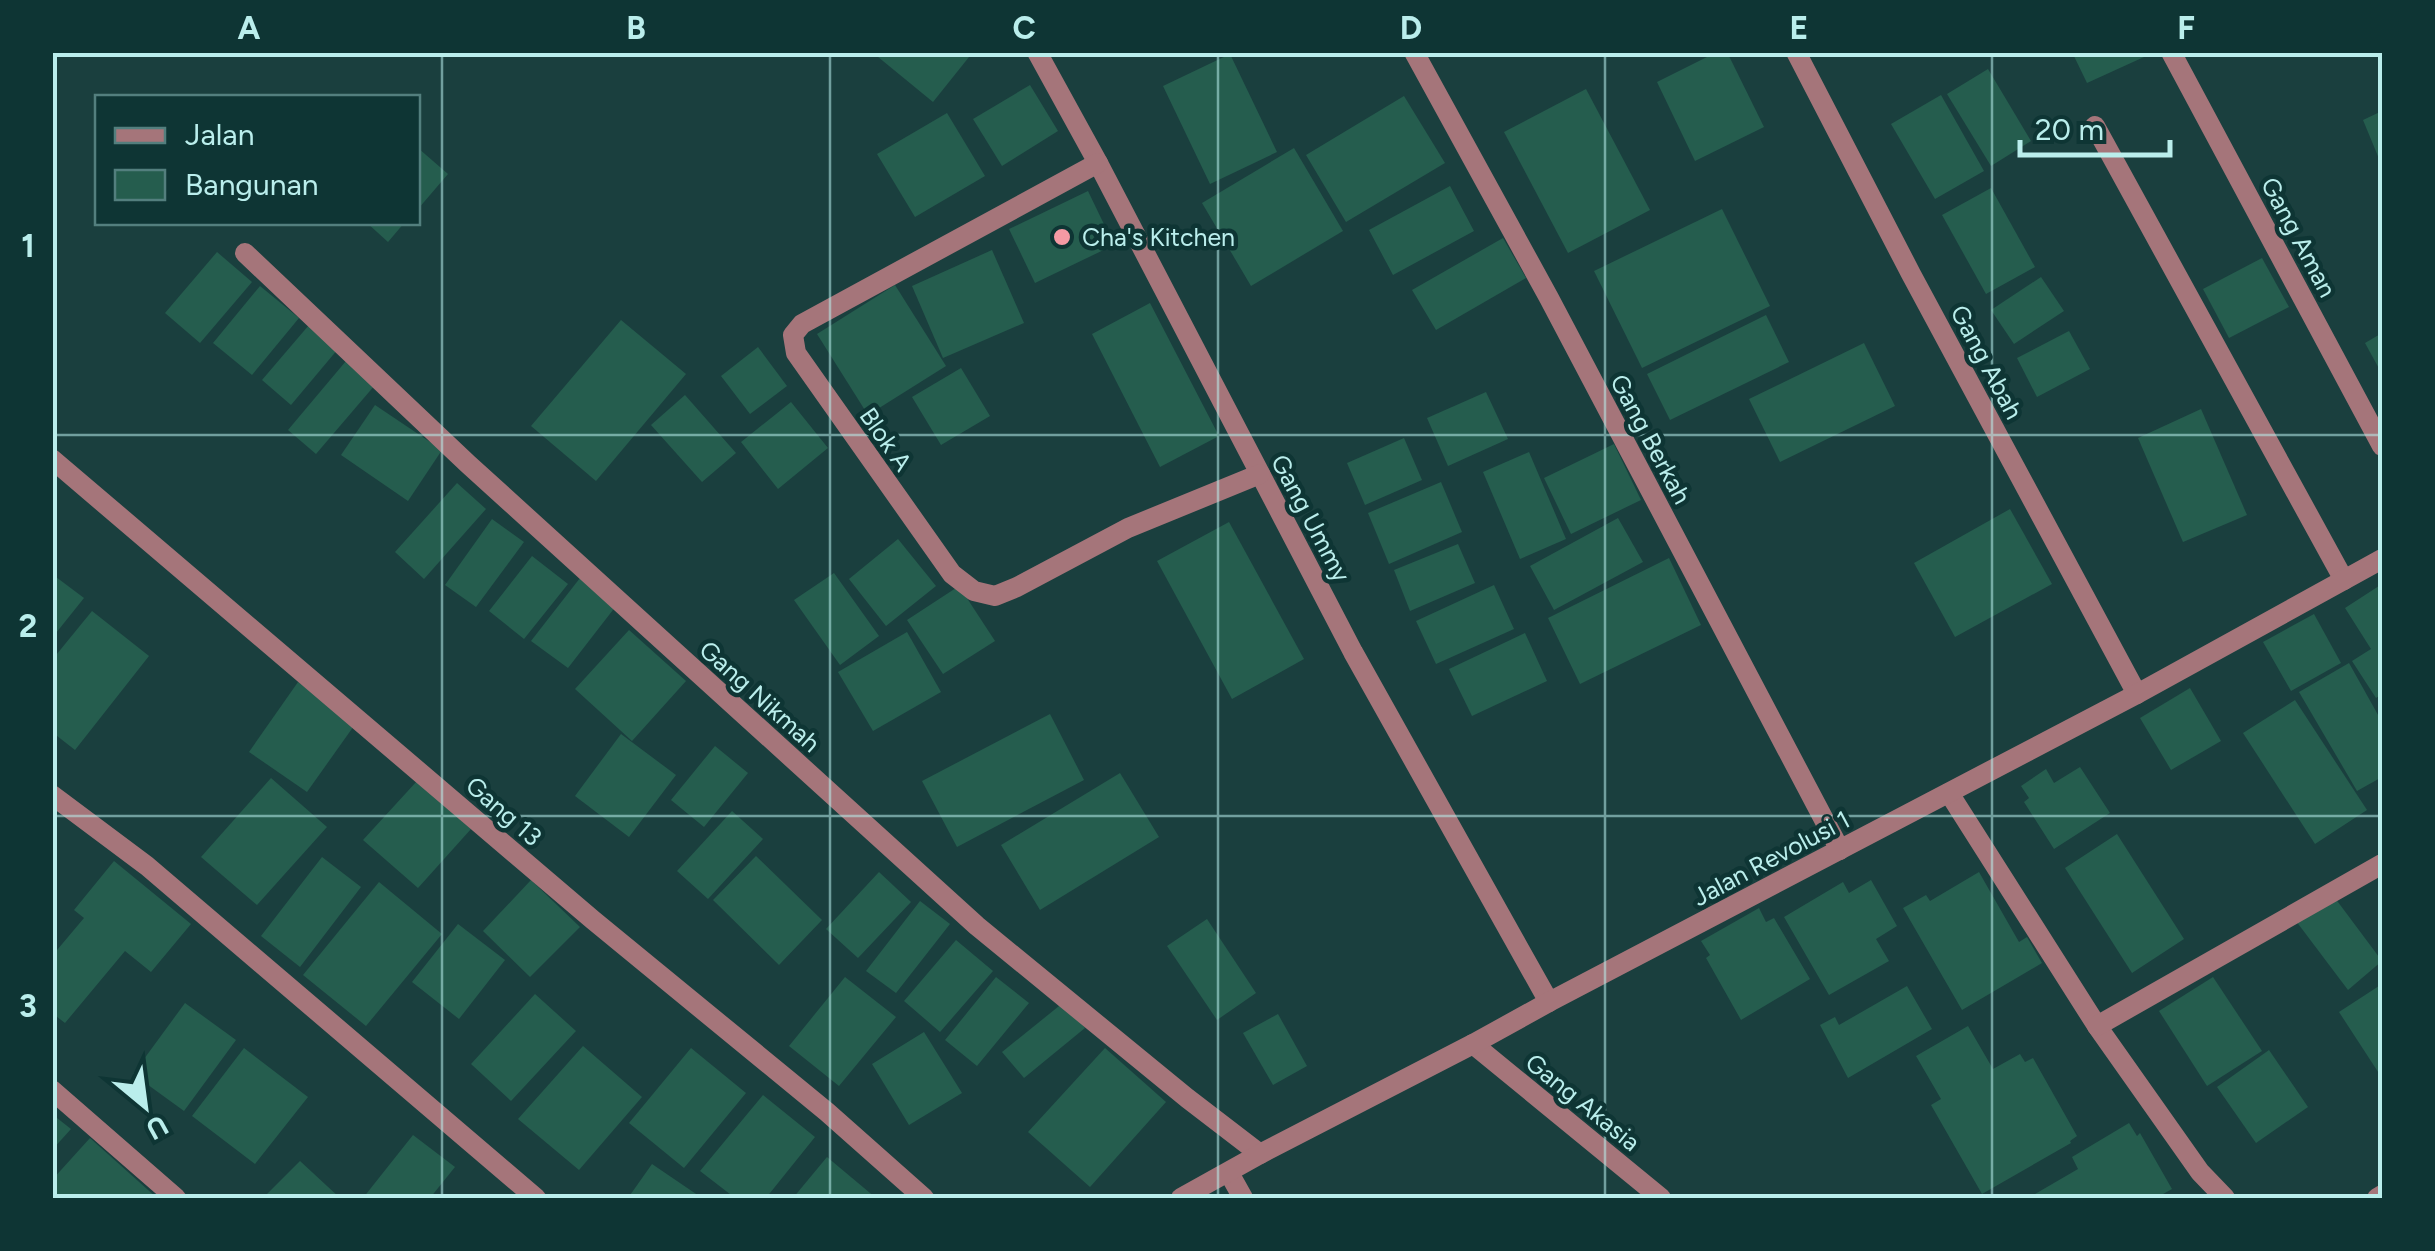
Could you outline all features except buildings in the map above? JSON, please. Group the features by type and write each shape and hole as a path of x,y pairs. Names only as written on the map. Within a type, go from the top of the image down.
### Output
{"street":[{"name":"Gang Ummy","path":"1037,52 1353,652 1549,1002"},
{"name":"Gang Berkah","path":"1414,52 1840,850"},
{"name":"Gang Abah","path":"1796,52 2137,694"},
{"name":"Gang Aman","path":"2171,52 2382,446"},
{"path":"2095,126 2344,580"},
{"name":"Blok A","path":"1098,164 802,324 793,335 796,352 952,574 974,591 994,596 1017,588 1128,528 1260,474"},
{"name":"Gang Nikmah","path":"245,252 482,476 977,926 1260,1154"},
{"name":"Gang 13","path":"52,459 924,1198"},
{"name":"Jalan Revolusi 1","path":"1181,1198 2137,694 2382,559"},
{"path":"1949,794 2097,1026 2200,1172 2225,1198"},
{"path":"52,795 146,866 536,1198"},
{"path":"2097,1026 2382,864"},
{"name":"Gang Akasia","path":"1473,1044 1661,1198"},
{"path":"52,1090 176,1198"},
{"path":"1229,1173 1244,1198"}],"place":[{"name":"Cha's Kitchen","path":"1062,237"}]}
